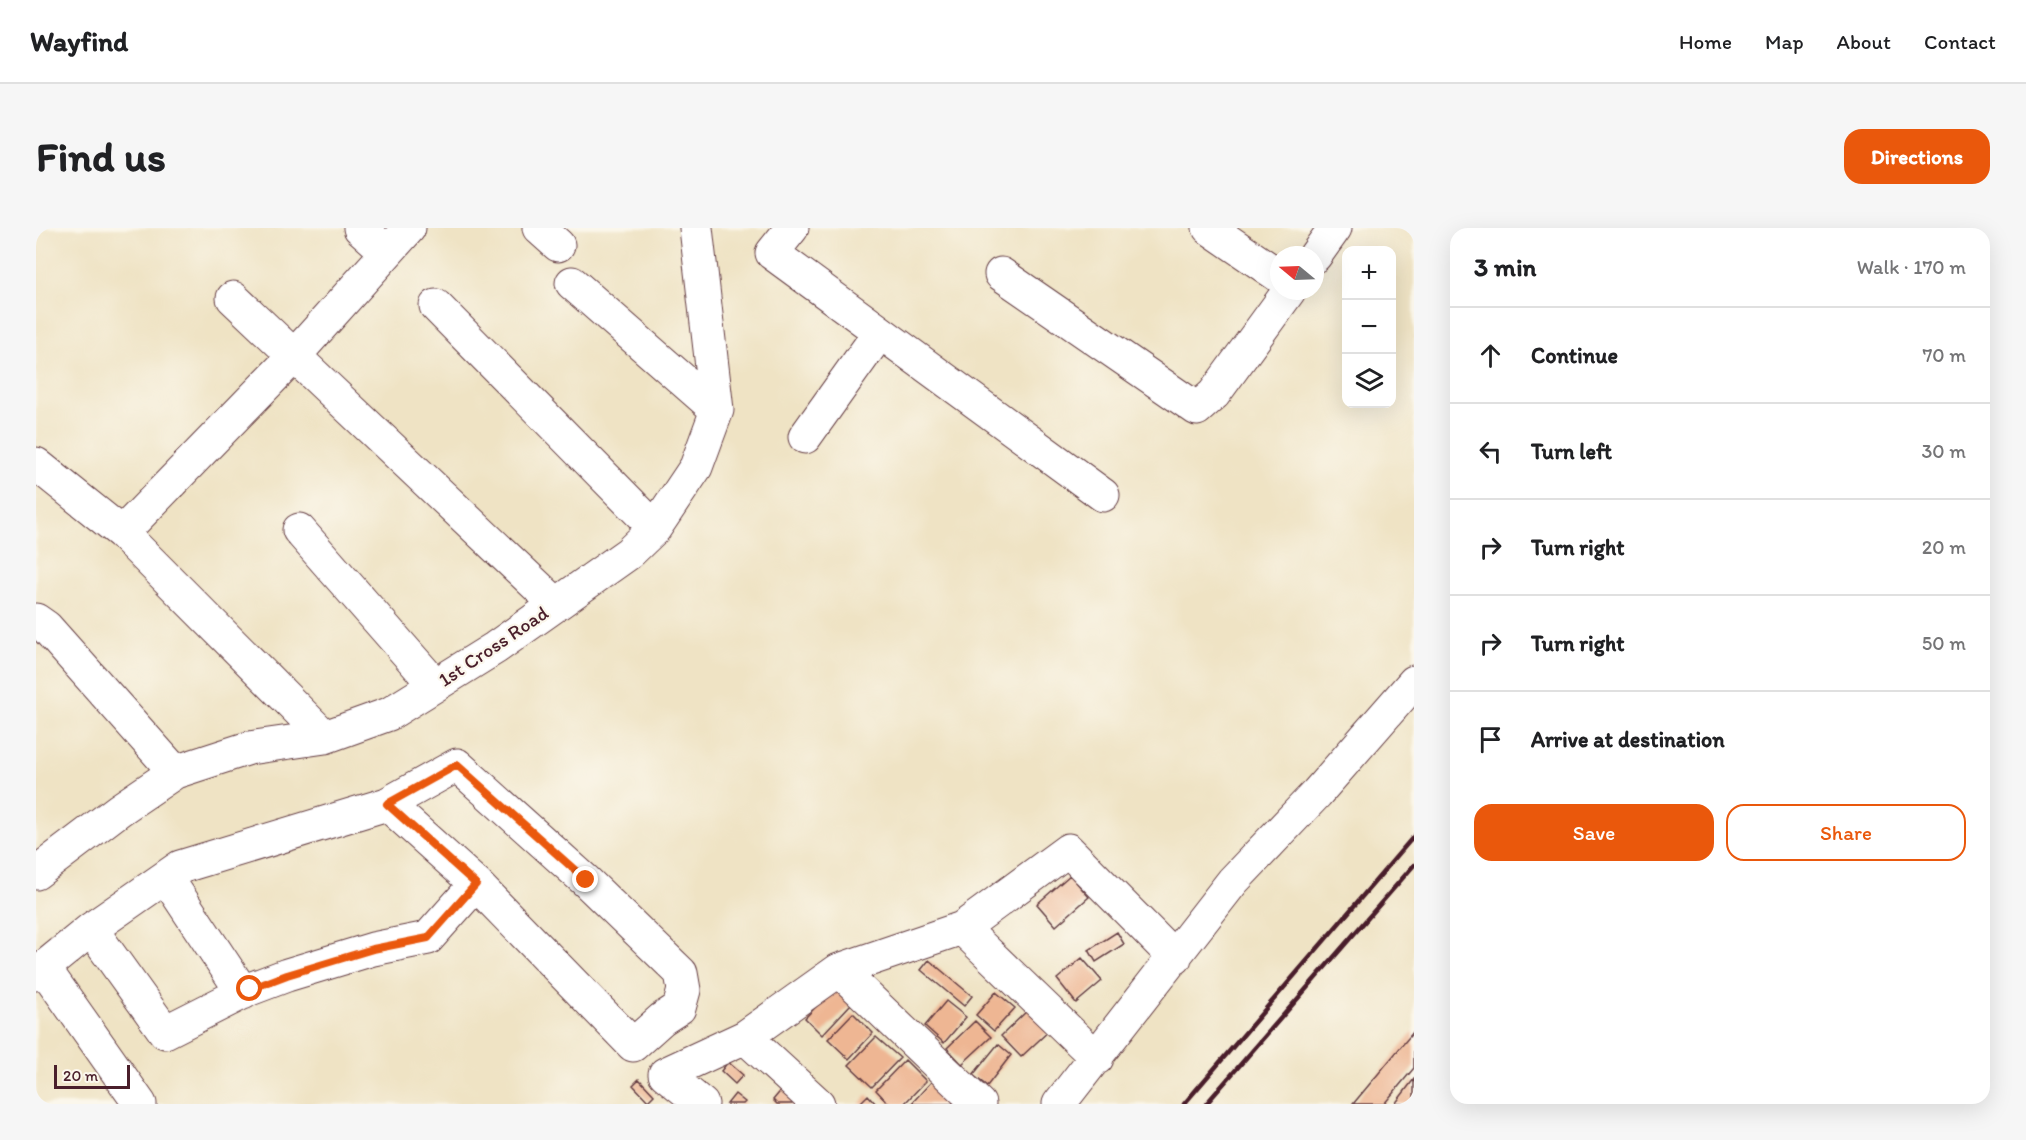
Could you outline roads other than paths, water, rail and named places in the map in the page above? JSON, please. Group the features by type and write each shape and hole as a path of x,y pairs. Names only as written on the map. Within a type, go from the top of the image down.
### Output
{"street":[{"path":"122,533 295,355 398,240 360,228"},
{"name":"1st Cross Road","path":"36,873 119,810 175,772 249,748 325,737 389,714 495,648 628,553 655,528 696,466 717,410 696,228"},
{"path":"792,228 772,254 1103,495"},
{"path":"1209,228 1270,270"},
{"path":"1322,246 1335,228"},
{"path":"1001,274 1197,409 1214,394 1282,300"},
{"path":"572,283 717,410"},
{"path":"233,298 556,604"},
{"path":"436,306 655,528"},
{"path":"805,437 880,332"},
{"path":"36,464 122,533 325,737"},
{"path":"299,530 435,685"},
{"path":"36,620 46,627 175,772"},
{"path":"1059,1104 1233,881 1317,793 1414,682"},
{"path":"140,1104 40,971 91,929 180,867 387,804 457,765 586,880 681,973 684,990 678,1008 662,1019 633,1046 476,884 387,804"},
{"path":"702,1104 665,1074 745,1037 839,970 962,928 1068,850 1175,958"},
{"path":"165,877 243,993"},
{"path":"91,929 165,1032 243,993 287,975 362,952 428,938 476,884"},
{"path":"962,928 1097,1058"},
{"path":"839,970 979,1104"},
{"path":"745,1037 818,1104"}],"railway":[{"path":"1184,1104 1414,836"},
{"path":"1206,1104 1414,865"}]}
